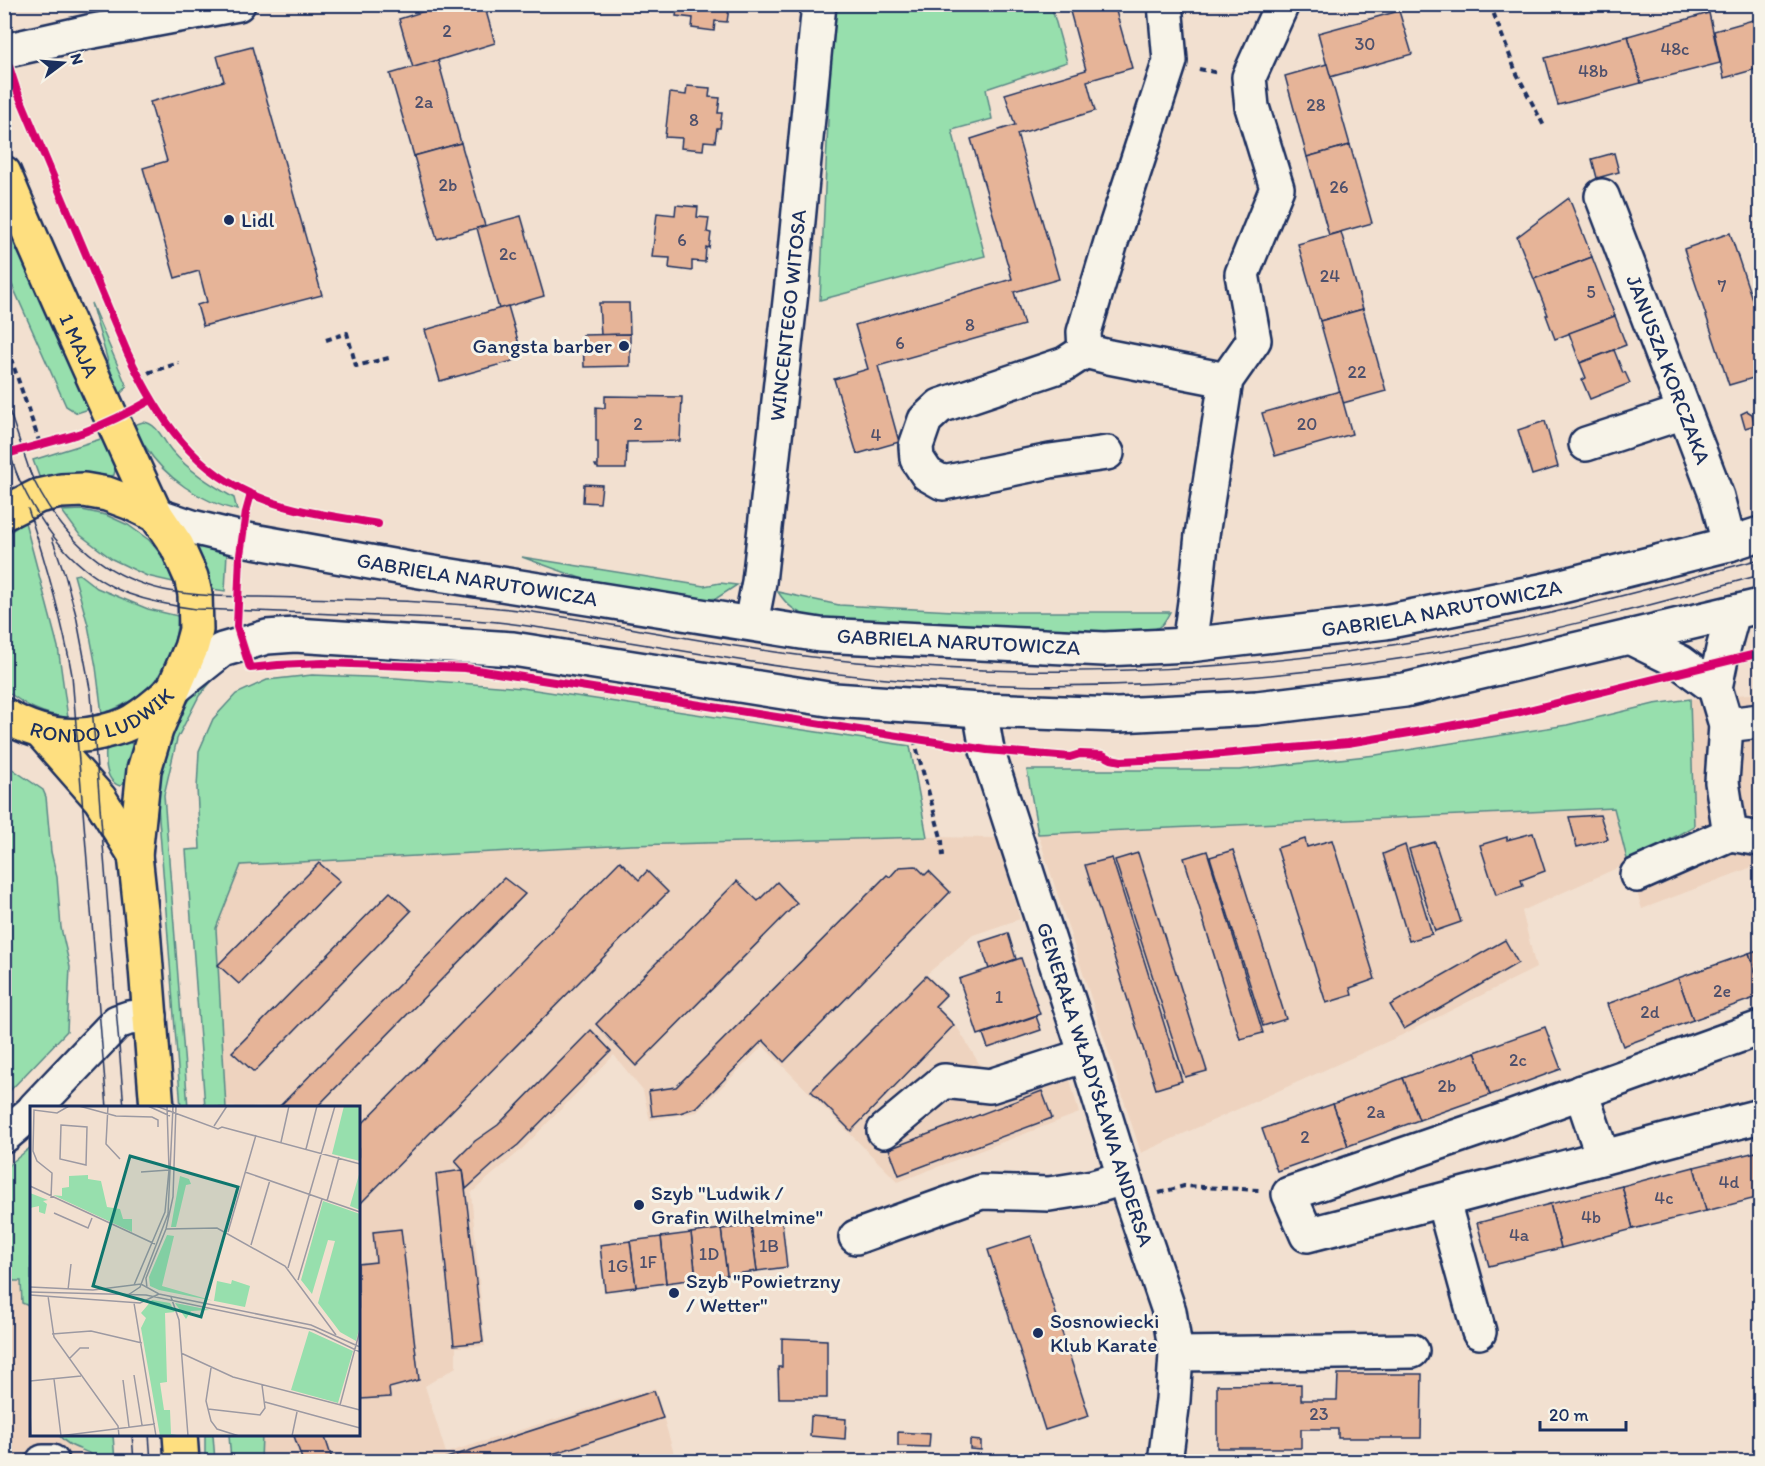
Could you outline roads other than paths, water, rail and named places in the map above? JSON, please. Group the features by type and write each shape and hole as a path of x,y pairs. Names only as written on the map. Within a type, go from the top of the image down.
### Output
{"main road":[{"name":"1 MAJA","path":"4,173 81,351 156,515"},
{"path":"4,513 38,496 62,491 84,490 107,494 156,515"},
{"name":"RONDO LUDWIK","path":"4,715 21,726 41,732 77,736 113,729 131,722 152,709 173,689 191,648 196,630 195,594 191,577 177,546 156,515"},
{"path":"157,1106 135,855 144,770 156,730 173,689"},
{"path":"41,732 100,799 135,855"},
{"path":"180,1436 182,1461"}],"street":[{"path":"4,51 88,32 238,4"},
{"name":"WINCENTEGO WITOSA","path":"751,623 759,582 792,283 819,4"},
{"path":"1085,351 1084,332 1170,61 1165,4"},
{"path":"1188,645 1226,380 1254,340 1242,274 1277,188 1252,107 1249,76 1282,4"},
{"name":"JANUSZA KORCZAKA","path":"1602,196 1717,497 1729,544"},
{"path":"1107,453 1050,461 943,483 927,474 917,459 916,446 925,420 939,406 1065,364 1085,351 1226,380"},
{"path":"1586,444 1684,412"},
{"name":"GABRIELA NARUTOWICZA","path":"156,515 192,527 242,539 410,569 820,634 1104,649 1188,645 1385,622 1546,590 1761,534"},
{"path":"173,689 222,650 267,637 295,635 513,649 834,700 980,710 1118,715 1257,708 1405,690 1747,610"},
{"path":"1637,875 1745,836 1722,782 1726,725 1714,688 1723,649 1747,610"},
{"path":"1629,637 1680,662 1714,688"},
{"name":"GENERAŁA WŁADYSŁAWA ANDERSA","path":"980,710 987,750 1169,1311 1176,1354 1165,1461"},
{"path":"1726,725 1761,721"},
{"path":"36,1106 117,1022 150,1016"},
{"path":"1761,1028 1289,1194 1307,1235 1761,1116"},
{"path":"884,1131 944,1081 990,1086 1086,1055"},
{"path":"1581,1092 1603,1157"},
{"path":"4,1136 30,1114"},
{"path":"856,1237 981,1192 1049,1194 1093,1187 1124,1178"},
{"path":"1443,1201 1479,1332"},
{"path":"1176,1354 1412,1351"},
{"path":"43,1461 52,1461"}],"tram line":[{"path":"4,395 31,475"},
{"path":"4,437 19,480"},
{"path":"28,468 51,511 81,546 118,573 164,590 215,596 400,601 512,609 794,655 927,667 997,670 1138,670 1278,660 1347,652 1460,633 1547,614 1760,559"},
{"path":"16,472 47,528 75,560 110,585 129,594 170,605 196,609 490,621 811,671 914,681 1050,686 1117,685 1184,682 1318,670 1452,650 1530,634 1760,575"},
{"path":"28,509 53,591 72,675 107,1106"},
{"path":"52,538 76,615 91,694 124,1106"},
{"path":"132,1436 134,1462"},
{"path":"149,1436 151,1462"}],"place":[{"name":"Lidl","path":"229,220"},
{"name":"Gangsta barber","path":"624,346"},
{"name":"Szyb \"Ludwik / Grafin Wilhelmine\"","path":"639,1205"},
{"name":"Szyb \"Powietrzny / Wetter\"","path":"674,1293"},
{"name":"Sosnowiecki Klub Karate","path":"1038,1333"}]}
